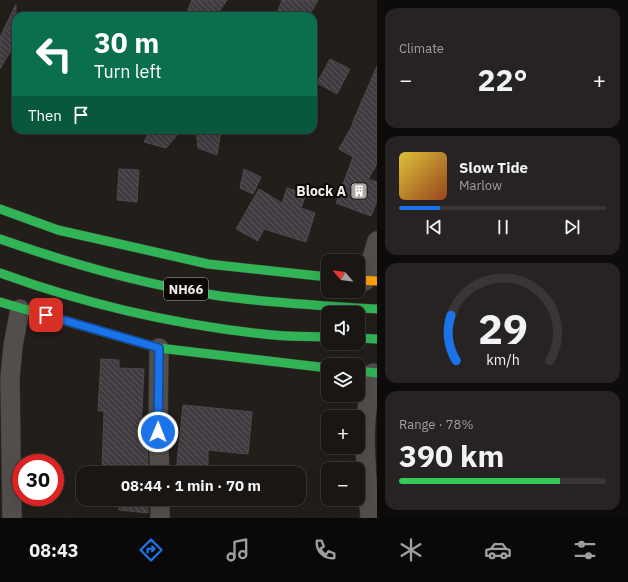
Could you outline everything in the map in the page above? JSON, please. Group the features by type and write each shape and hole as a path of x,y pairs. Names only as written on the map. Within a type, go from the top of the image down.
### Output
{"main road":[{"path":"0,209 58,230 208,264 321,276"},
{"name":"NH66","path":"0,239 45,255 127,277 197,292 264,301 377,309"},
{"name":"NH66","path":"0,273 44,289 115,308 177,320 274,335 321,337"},
{"path":"0,302 159,348 321,367"},
{"path":"365,338 377,339"}],"street":[{"path":"367,281 377,240"},
{"path":"12,518 10,378 12,346 20,309"},
{"path":"159,348 158,432 160,466"},
{"path":"369,372 369,395 366,420 366,460 370,518"},
{"path":"160,506 160,518"}],"building":[{"path":"192,0 227,0 219,12 187,12"},
{"path":"282,0 318,0 311,12 278,12"},
{"path":"16,4 16,12 12,12"},
{"path":"12,12 12,49 0,69 0,37"},
{"path":"330,59 350,69 337,94 317,83"},
{"path":"377,66 377,164 368,179 377,182 377,201 371,216 336,203 353,157 339,149 353,124"},
{"path":"148,134 178,134 166,148 144,142"},
{"path":"196,134 220,134 217,155 198,148"},
{"path":"119,169 139,170 137,202 117,200"},
{"path":"244,169 261,177 253,194 240,188"},
{"path":"287,188 306,194 301,208 315,213 306,242 264,229 258,241 236,229 259,189 282,203"},
{"path":"101,359 119,360 119,368 144,369 141,429 147,429 148,466 102,466 104,411 98,411"},
{"path":"183,405 252,412 248,454 208,450 208,466 177,466"},
{"path":"119,506 148,506 148,513 119,510"}],"traffic: fast":[{"path":"0,209 58,230 208,264 321,276"},
{"path":"0,239 108,273 164,286 259,301 377,309"},
{"path":"0,273 67,295 135,313 169,320 273,335 321,337"},
{"path":"0,302 159,348 321,367"},
{"path":"365,338 377,339"},
{"path":"365,372 377,373"}],"traffic: slow":[{"path":"365,280 377,281"}],"place":[{"name":"Block A","path":"359,191"}],"route":[{"path":"46,315 159,348 158,432"}]}
